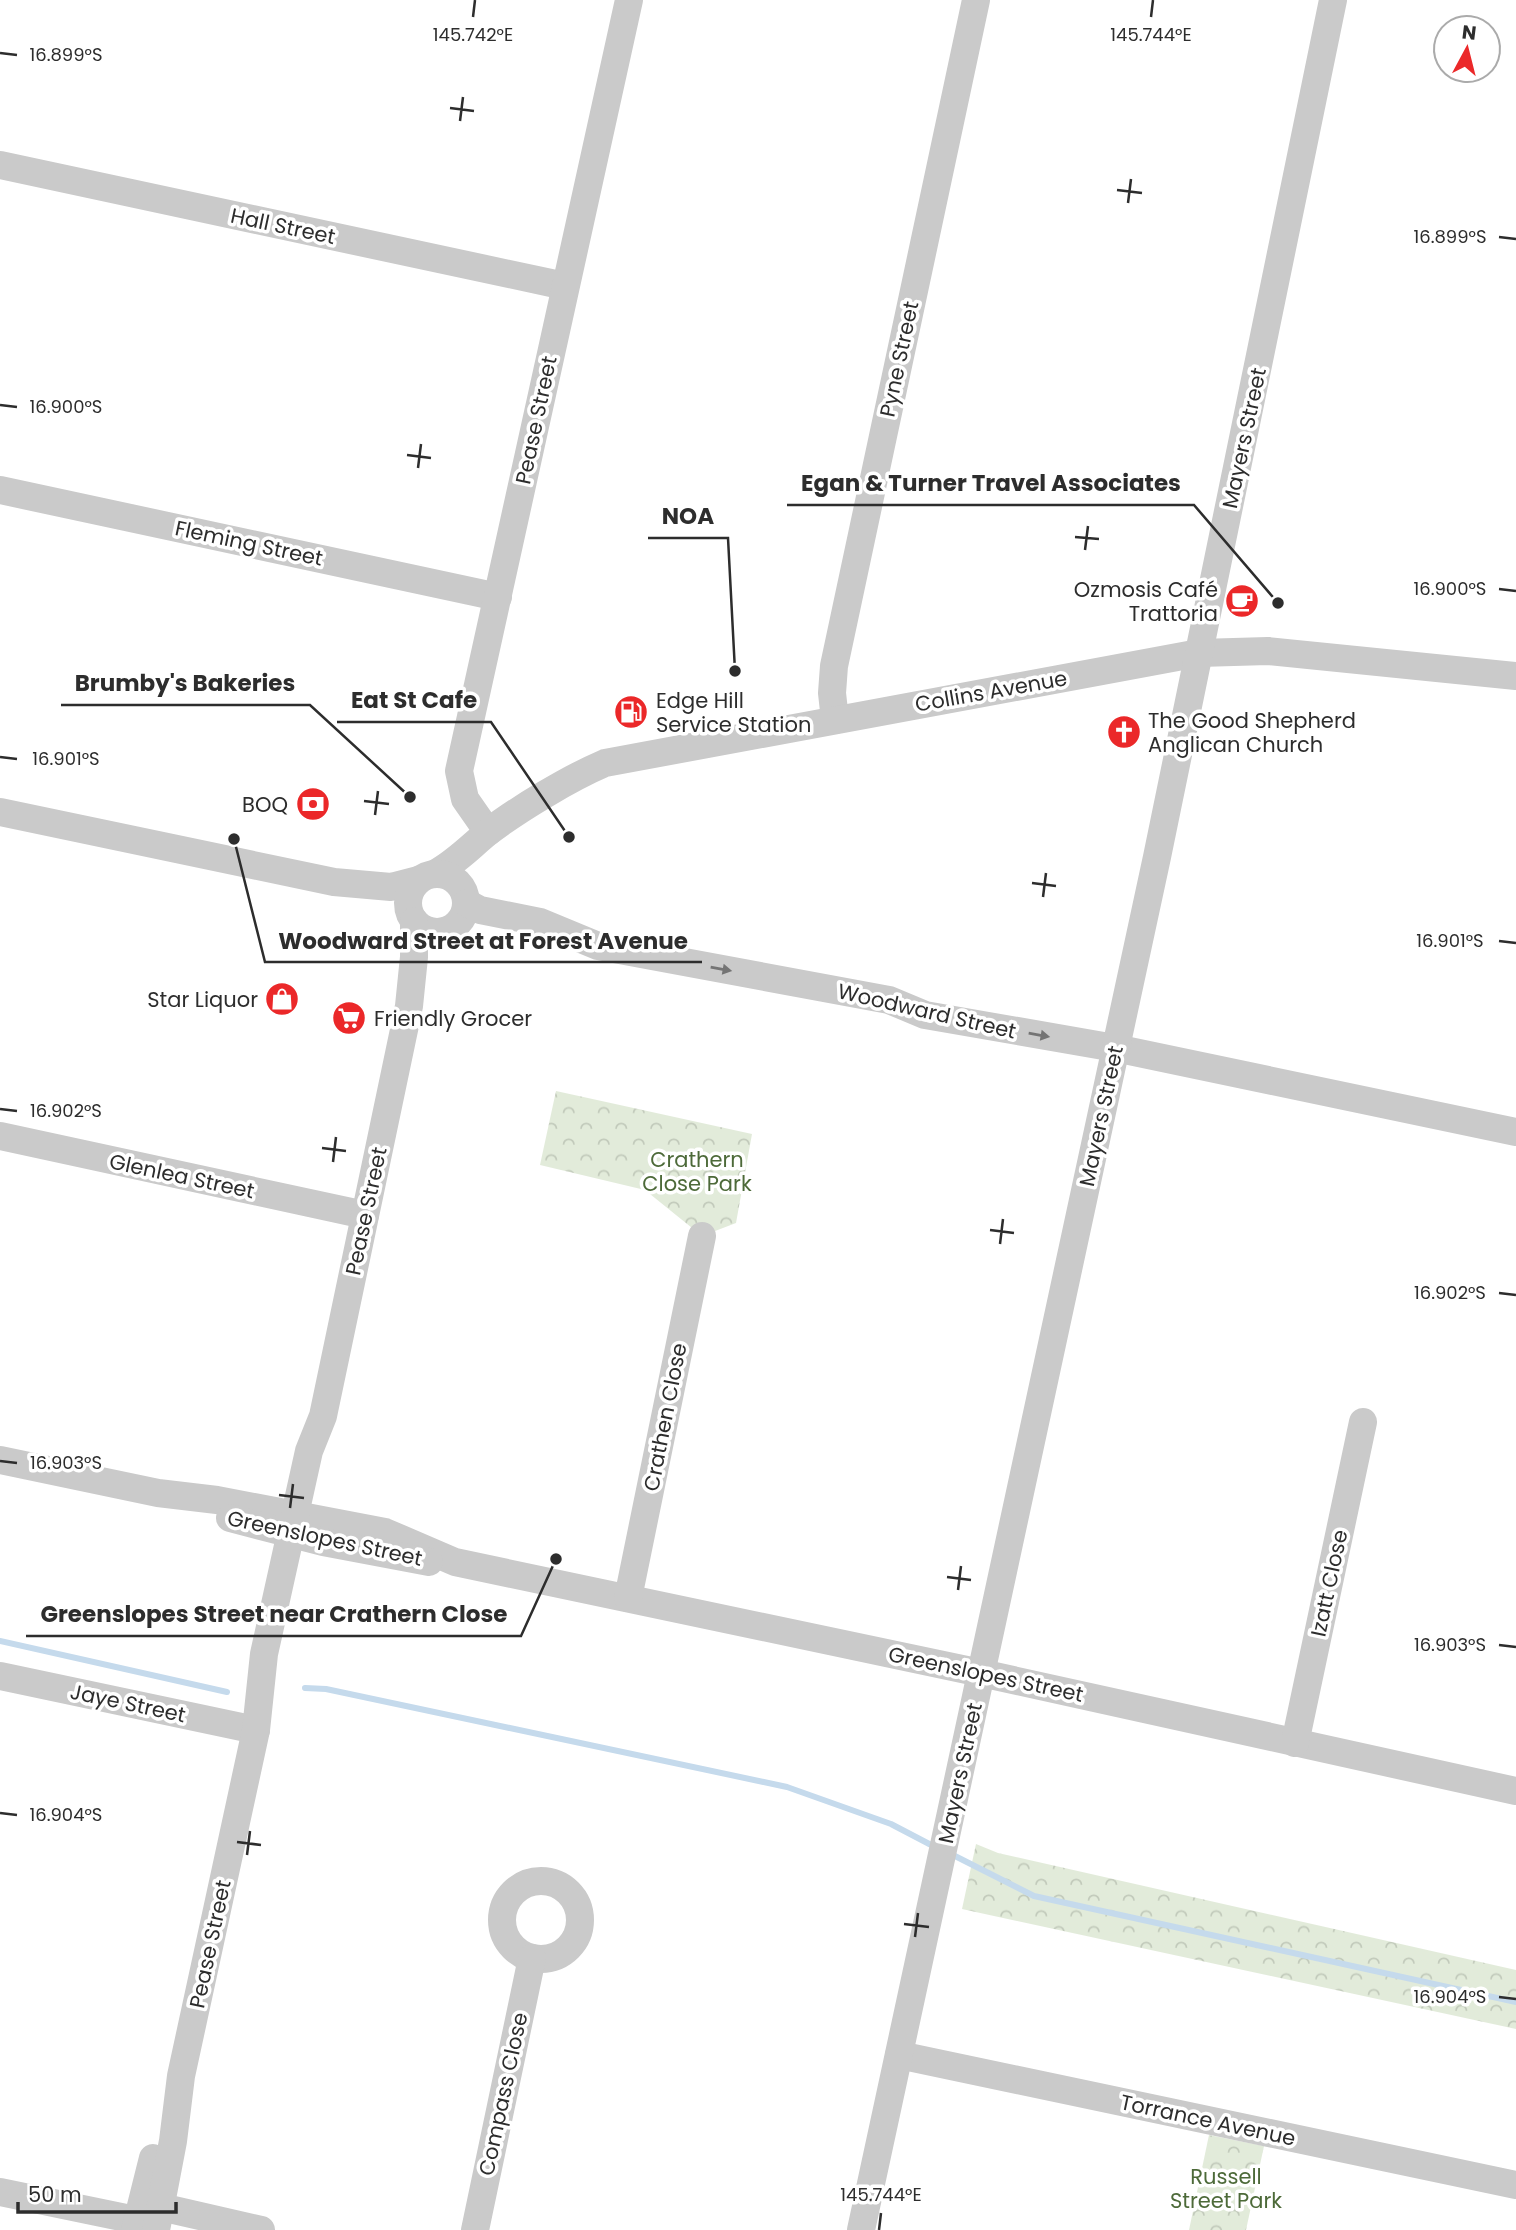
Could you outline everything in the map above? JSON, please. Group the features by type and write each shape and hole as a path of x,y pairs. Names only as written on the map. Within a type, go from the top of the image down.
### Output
{"street":[{"name":"Pease Street","path":"488,832 464,799 459,771 629,0"},
{"name":"Pyne Street","path":"835,720 832,693 834,666 976,0"},
{"name":"Mayers Street","path":"861,2230 1199,653 1333,0"},
{"name":"Hall Street","path":"0,165 565,286"},
{"name":"Fleming Street","path":"0,490 498,597"},
{"name":"Collins Avenue","path":"427,877 453,864 488,832 578,774 605,763 835,720 1199,653 1268,651 1516,676"},
{"path":"0,812 334,882 391,887 427,877 454,878 466,898"},
{"path":"334,882 412,919 425,930 445,931 461,920 473,863 488,832"},
{"path":"412,919 408,897 427,877"},
{"name":"Woodward Street","path":"466,898 480,910 540,922 598,946 889,1000 925,1015 1115,1048 1516,1132"},
{"name":"Pease Street","path":"147,2219 256,1730 264,1654 326,1454 323,1416 408,1006 412,919"},
{"name":"Pease Street","path":"408,1006 445,931"},
{"name":"Glenlea Street","path":"0,1136 365,1215"},
{"name":"Crathen Close","path":"628,1598 702,1236"},
{"name":"Izatt Close","path":"1295,1743 1363,1422"},
{"name":"Greenslopes Street","path":"0,1460 302,1527 420,1562 455,1562 628,1598 981,1672 1516,1791"},
{"name":"Jaye Street","path":"0,1675 256,1730"},
{"name":"Compass Close","path":"475,2230 532,1958"},
{"name":"Torrance Avenue","path":"899,2055 1516,2185"},
{"path":"0,2192 147,2219 261,2230"}],"green space":[{"name":"Crathern Close Park","path":"556,1091 752,1134 736,1223 702,1236 645,1190 540,1165"},
{"path":"976,1844 998,1853 1516,1970 1516,2029 962,1909"},
{"name":"Russell Street Park","path":"1209,2135 1264,2146 1246,2230 1189,2230"}],"waterway":[{"path":"0,1641 227,1692"},
{"path":"305,1688 326,1689 787,1787 891,1824 935,1847"},
{"path":"951,1854 1034,1896 1516,2002"}],"place":[{"name":"Ozmosis Café Trattoria","path":"1242,601"},
{"name":"Egan & Turner Travel Associates","path":"1278,603"},
{"name":"NOA","path":"735,671"},
{"name":"Edge Hill Service Station","path":"631,712"},
{"name":"The Good Shepherd Anglican Church","path":"1124,732"},
{"name":"Brumby's Bakeries","path":"410,797"},
{"name":"BOQ","path":"313,804"},
{"name":"Eat St Cafe","path":"569,837"},
{"name":"Woodward Street at Forest Avenue","path":"234,839"},
{"name":"Star Liquor","path":"282,999"},
{"name":"Friendly Grocer","path":"349,1018"},
{"name":"Greenslopes Street near Crathern Close","path":"556,1559"}]}
